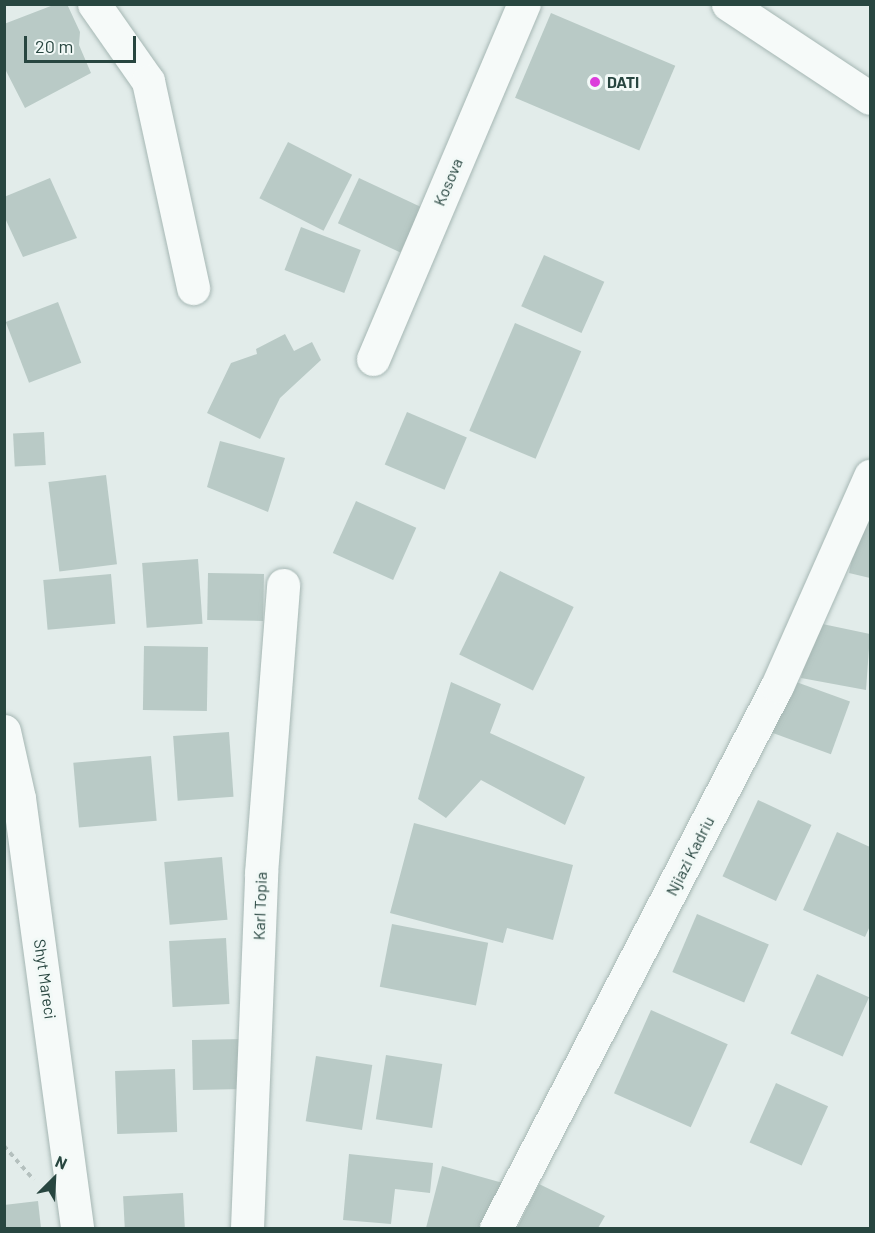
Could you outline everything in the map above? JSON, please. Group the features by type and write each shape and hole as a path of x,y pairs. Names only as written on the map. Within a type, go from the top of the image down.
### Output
{"street":[{"path":"94,4 148,81 193,288"},
{"name":"Kosova","path":"373,358 524,4"},
{"path":"728,4 870,98"},
{"name":"Njiazi Kadriu","path":"496,1228 777,686 870,476"},
{"name":"Karl Topia","path":"247,1228 261,873 283,585"},
{"name":"Shyt Mareci","path":"4,731 19,798 77,1228"}],"building":[{"path":"56,4 67,4 80,32 79,45 91,73 25,108 4,67 4,24"},
{"name":"DATI","path":"551,13 675,66 639,150 515,98"},
{"path":"288,142 352,175 324,231 259,198"},
{"path":"50,178 77,238 23,257 4,216 4,197"},
{"path":"359,178 422,207 400,252 338,223"},
{"path":"301,227 361,250 344,293 285,270"},
{"path":"544,255 604,282 582,333 521,306"},
{"path":"58,302 81,363 29,383 6,322"},
{"path":"515,323 581,351 536,459 469,431"},
{"path":"285,334 294,351 312,342 321,360 280,398 260,439 207,413 231,363 257,354 256,349"},
{"path":"407,412 467,437 445,490 385,464"},
{"path":"44,432 46,465 15,467 13,434"},
{"path":"220,441 285,458 268,512 207,487"},
{"path":"106,475 117,564 59,571 48,482"},
{"path":"356,501 416,528 393,580 333,553"},
{"path":"860,518 870,520 870,578 849,573"},
{"path":"198,559 203,624 147,628 142,563"},
{"path":"500,571 574,607 533,691 459,655"},
{"path":"208,573 264,574 263,621 207,620"},
{"path":"111,574 115,624 48,630 43,580"},
{"path":"813,622 870,634 866,690 801,678"},
{"path":"144,646 208,647 207,711 143,710"},
{"path":"788,679 850,702 831,754 769,732"},
{"path":"451,682 501,704 490,733 585,777 565,825 481,780 446,818 418,799"},
{"path":"229,732 234,797 178,801 173,736"},
{"path":"151,756 157,821 79,828 73,763"},
{"path":"758,800 811,825 776,901 723,876"},
{"path":"414,823 573,865 553,940 507,928 503,943 390,913"},
{"path":"837,832 870,847 870,926 865,937 803,910"},
{"path":"222,857 227,920 170,925 164,862"},
{"path":"697,914 769,944 744,1002 672,972"},
{"path":"392,924 488,943 476,1006 380,987"},
{"path":"226,938 229,1004 173,1007 169,941"},
{"path":"817,974 869,997 843,1057 791,1033"},
{"path":"651,1010 728,1044 691,1127 614,1093"},
{"path":"243,1039 244,1089 193,1090 192,1040"},
{"path":"386,1055 442,1064 432,1128 376,1119"},
{"path":"316,1056 372,1065 362,1130 306,1121"},
{"path":"175,1069 177,1132 117,1134 115,1071"},
{"path":"776,1083 828,1106 802,1166 750,1142"},
{"path":"349,1154 433,1163 430,1193 395,1189 391,1224 343,1220"},
{"path":"442,1166 503,1183 479,1228 426,1228"},
{"path":"539,1184 605,1216 598,1228 517,1228"},
{"path":"183,1193 185,1228 125,1228 123,1196"},
{"path":"38,1201 41,1228 4,1228 4,1205"}],"place":[{"name":"DATI","path":"595,82"}]}
